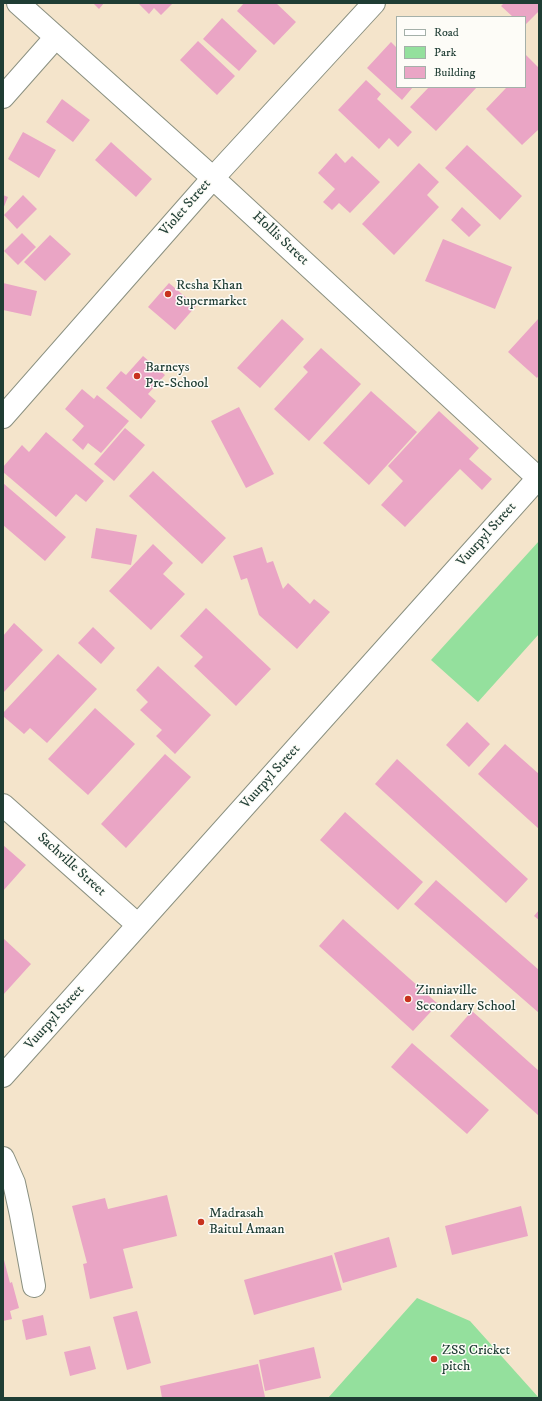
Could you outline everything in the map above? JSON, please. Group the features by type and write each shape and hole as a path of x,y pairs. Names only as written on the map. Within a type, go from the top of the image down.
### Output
{"street":[{"name":"Hollis Street","path":"18,3 213,178 539,478"},
{"name":"Violet Street","path":"3,418 213,178 374,3"},
{"path":"3,97 56,37"},
{"name":"Vuurpyl Street","path":"3,1076 539,478"},
{"name":"Sachville Street","path":"3,805 138,925"},
{"path":"3,1158 14,1184 34,1286"}],"green space":[{"path":"539,541 539,634 478,702 431,660"},
{"name":"ZSS Cricket pitch","path":"417,1298 470,1321 539,1398 328,1398"}],"building":[{"path":"93,3 104,3 99,9"},
{"path":"138,3 173,3 161,15 154,8 149,14"},
{"path":"244,3 276,3 296,22 274,45 237,11"},
{"path":"504,3 539,3 539,11 526,24 526,16 512,16 501,6"},
{"path":"222,18 257,51 239,71 203,39"},
{"path":"198,41 235,76 217,95 180,60"},
{"path":"391,42 396,47 396,88 412,88 402,100 367,68"},
{"path":"526,55 539,68 539,129 522,145 486,109 506,88 526,88"},
{"path":"366,80 381,94 377,99 412,132 398,147 389,138 379,149 338,110"},
{"path":"428,88 476,88 436,131 410,107"},
{"path":"62,99 90,120 73,142 46,122"},
{"path":"23,132 56,150 39,178 8,159"},
{"path":"111,142 152,179 136,197 95,160"},
{"path":"467,145 522,196 500,220 445,168"},
{"path":"336,153 345,163 352,156 380,182 350,213 339,203 332,210 323,202 335,189 318,173"},
{"path":"419,163 439,182 427,195 439,207 394,255 362,224"},
{"path":"3,195 8,197 3,209"},
{"path":"23,195 37,209 17,229 4,215"},
{"path":"462,207 481,225 469,237 451,220"},
{"path":"22,233 36,247 18,265 4,251"},
{"path":"50,235 71,254 45,281 24,262"},
{"path":"443,239 512,267 495,309 425,281"},
{"path":"3,283 37,291 31,316 3,310"},
{"path":"169,283 196,306 175,330 148,307"},
{"path":"539,318 539,375 537,378 508,352"},
{"path":"282,319 304,339 260,388 237,368"},
{"path":"321,348 361,384 309,441 274,409 308,372 303,367"},
{"path":"143,356 165,375 148,394 156,401 141,419 106,388 121,371 126,375"},
{"path":"82,389 94,399 97,395 129,421 101,453 88,443 83,450 72,440 84,426 65,409"},
{"path":"371,391 417,432 369,485 323,443"},
{"path":"239,407 274,474 246,488 211,421"},
{"path":"439,411 479,448 469,459 492,479 482,490 460,469 405,527 381,505 403,481 388,466"},
{"path":"125,428 145,445 114,481 94,464"},
{"path":"46,432 104,481 86,502 76,494 56,517 3,472 3,467 22,445 29,452"},
{"path":"153,471 226,538 202,564 129,496"},
{"path":"3,483 66,537 45,561 3,525"},
{"path":"96,528 137,535 131,565 91,558"},
{"path":"153,544 173,563 163,574 185,594 151,630 109,591"},
{"path":"262,547 267,563 273,561 283,589 288,583 310,604 314,599 330,612 297,649 259,615 247,578 241,580 233,556"},
{"path":"206,608 271,669 236,706 194,666 203,657 180,636"},
{"path":"14,623 43,650 3,693 3,636"},
{"path":"93,627 115,648 101,664 78,643"},
{"path":"58,654 97,689 47,743 30,728 24,734 3,716 3,713"},
{"path":"158,666 211,715 175,754 156,736 162,730 140,710 148,702 136,690"},
{"path":"95,708 135,744 88,795 48,759"},
{"path":"467,722 490,744 469,767 446,745"},
{"path":"505,744 539,774 539,829 478,774"},
{"path":"165,754 191,777 126,848 101,824"},
{"path":"397,759 528,879 506,903 375,784"},
{"path":"345,812 423,882 398,910 320,840"},
{"path":"3,845 26,865 3,891"},
{"path":"436,880 539,970 539,1013 414,904"},
{"path":"539,910 539,920 534,916"},
{"path":"343,919 438,1004 413,1031 319,946"},
{"path":"3,938 31,964 3,995"},
{"path":"472,1011 539,1071 539,1116 450,1036"},
{"path":"412,1043 489,1110 467,1134 391,1067"},
{"path":"167,1195 177,1236 123,1249 133,1288 90,1299 83,1264 87,1263 72,1206 105,1198 108,1209"},
{"path":"521,1206 528,1236 452,1255 445,1226"},
{"path":"389,1237 397,1267 343,1283 334,1253"},
{"path":"332,1255 342,1290 254,1315 244,1280"},
{"path":"3,1256 10,1283 12,1282 19,1308 10,1311 12,1319 3,1321"},
{"path":"137,1311 151,1363 127,1370 113,1317"},
{"path":"43,1315 47,1335 26,1340 22,1320"},
{"path":"90,1346 96,1369 70,1376 64,1352"},
{"path":"314,1347 321,1378 265,1391 259,1360"},
{"path":"258,1364 265,1397 162,1398 160,1386"}],"place":[{"name":"Resha Khan Supermarket","path":"168,294"},
{"name":"Barneys Pre-School","path":"137,376"},
{"name":"Zinniaville Secondary School","path":"408,999"},
{"name":"Madrasah Baitul Amaan","path":"201,1222"},
{"name":"ZSS Cricket pitch","path":"434,1359"}]}
